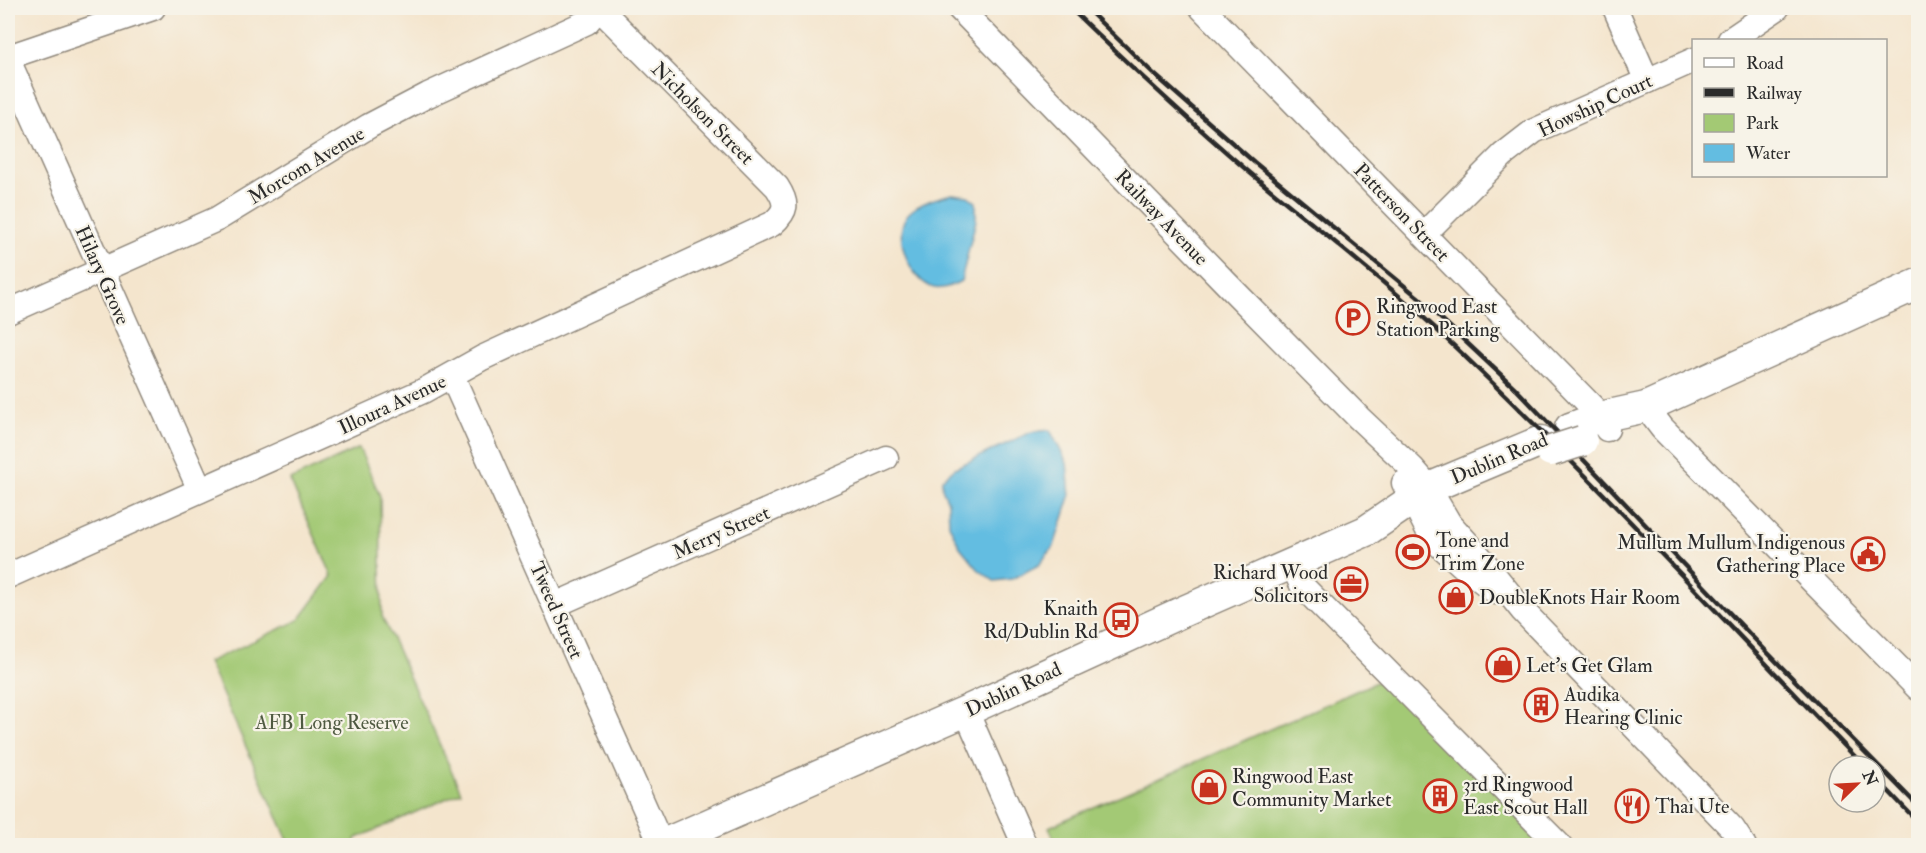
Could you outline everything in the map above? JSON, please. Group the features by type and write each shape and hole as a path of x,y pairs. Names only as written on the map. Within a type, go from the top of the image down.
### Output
{"main road":[{"name":"Dublin Road","path":"660,845 966,711 1366,531 1395,524 1424,502 1471,486 1546,446 1645,408 1918,284"}],"street":[{"path":"8,58 153,8"},
{"name":"Nicholson Street","path":"599,8 777,187 784,198 785,205 782,215 772,224"},
{"name":"Morcom Avenue","path":"8,312 217,219 369,126 428,95 586,22 599,8"},
{"name":"Railway Avenue","path":"959,8 1367,426 1397,469 1424,502 1432,538 1472,573 1523,611 1732,828 1744,846"},
{"name":"Patterson Street","path":"1202,8 1424,234 1590,429"},
{"path":"1615,8 1647,81"},
{"path":"1731,39 1777,8"},
{"name":"Hilary Grove","path":"8,58 200,490"},
{"name":"Howship Court","path":"1424,234 1503,155 1534,131 1692,61"},
{"name":"Illoura Avenue","path":"8,576 423,391 482,358 772,224"},
{"name":"Tweed Street","path":"452,376 660,845"},
{"path":"1645,408 1918,688"},
{"name":"Merry Street","path":"555,605 886,458"},
{"path":"1292,564 1303,587 1560,846"},
{"path":"966,711 1025,846"}],"green space":[{"name":"AFB Long Reserve","path":"359,448 380,496 382,616 461,792 355,839 357,845 290,845 208,662 299,620 332,576 290,480"},
{"path":"1383,679 1552,845 1057,846 1049,827"}],"water":[{"path":"952,194 968,196 976,202 976,220 961,281 944,288 934,288 925,284 917,276 905,255 902,243 904,221 909,213 918,206"},
{"path":"1050,430 1067,463 1070,497 1054,546 1039,565 1012,579 994,581 978,569 960,547 949,524 948,502 942,488 942,479 955,468 1031,432"}],"railway":[{"path":"1070,8 1226,152 1367,268 1435,328 1599,489 1853,754"},
{"path":"1086,8 1154,74 1254,162 1418,297 1515,388 1766,651 1918,806"},
{"path":"1887,790 1918,822"}],"place":[{"name":"Ringwood East Station Parking","path":"1353,318"},
{"name":"Tone and Trim Zone","path":"1413,552"},
{"name":"Mullum Mullum Indigenous Gathering Place","path":"1868,554"},
{"name":"Richard Wood Solicitors","path":"1351,584"},
{"name":"DoubleKnots Hair Room","path":"1456,597"},
{"name":"Knaith Rd/Dublin Rd","path":"1121,620"},
{"name":"Let's Get Glam","path":"1503,665"},
{"name":"Audika Hearing Clinic","path":"1541,705"},
{"name":"Ringwood East Community Market","path":"1209,787"},
{"name":"3rd Ringwood East Scout Hall","path":"1440,796"},
{"name":"Thai Ute","path":"1632,806"}]}
